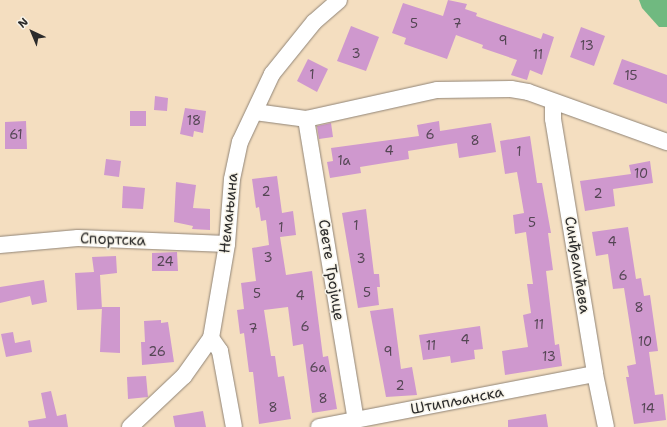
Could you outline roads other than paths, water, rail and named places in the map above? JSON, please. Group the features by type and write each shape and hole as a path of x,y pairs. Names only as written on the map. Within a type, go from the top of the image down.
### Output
{"street":[{"name":"Немањина","path":"130,427 184,376 211,338 227,244 232,179 240,142 272,74 314,22 339,0"},
{"path":"255,112 306,119 437,90 511,89 528,92 552,102 667,142"},
{"name":"Синђелићева","path":"552,102 553,119 595,374 606,427"},
{"name":"Свете Тројице","path":"306,119 356,420"},
{"name":"Спортска","path":"0,244 78,238 227,244"},
{"path":"211,338 220,351 234,427"},
{"name":"Штипљанска","path":"319,427 595,374"}]}
